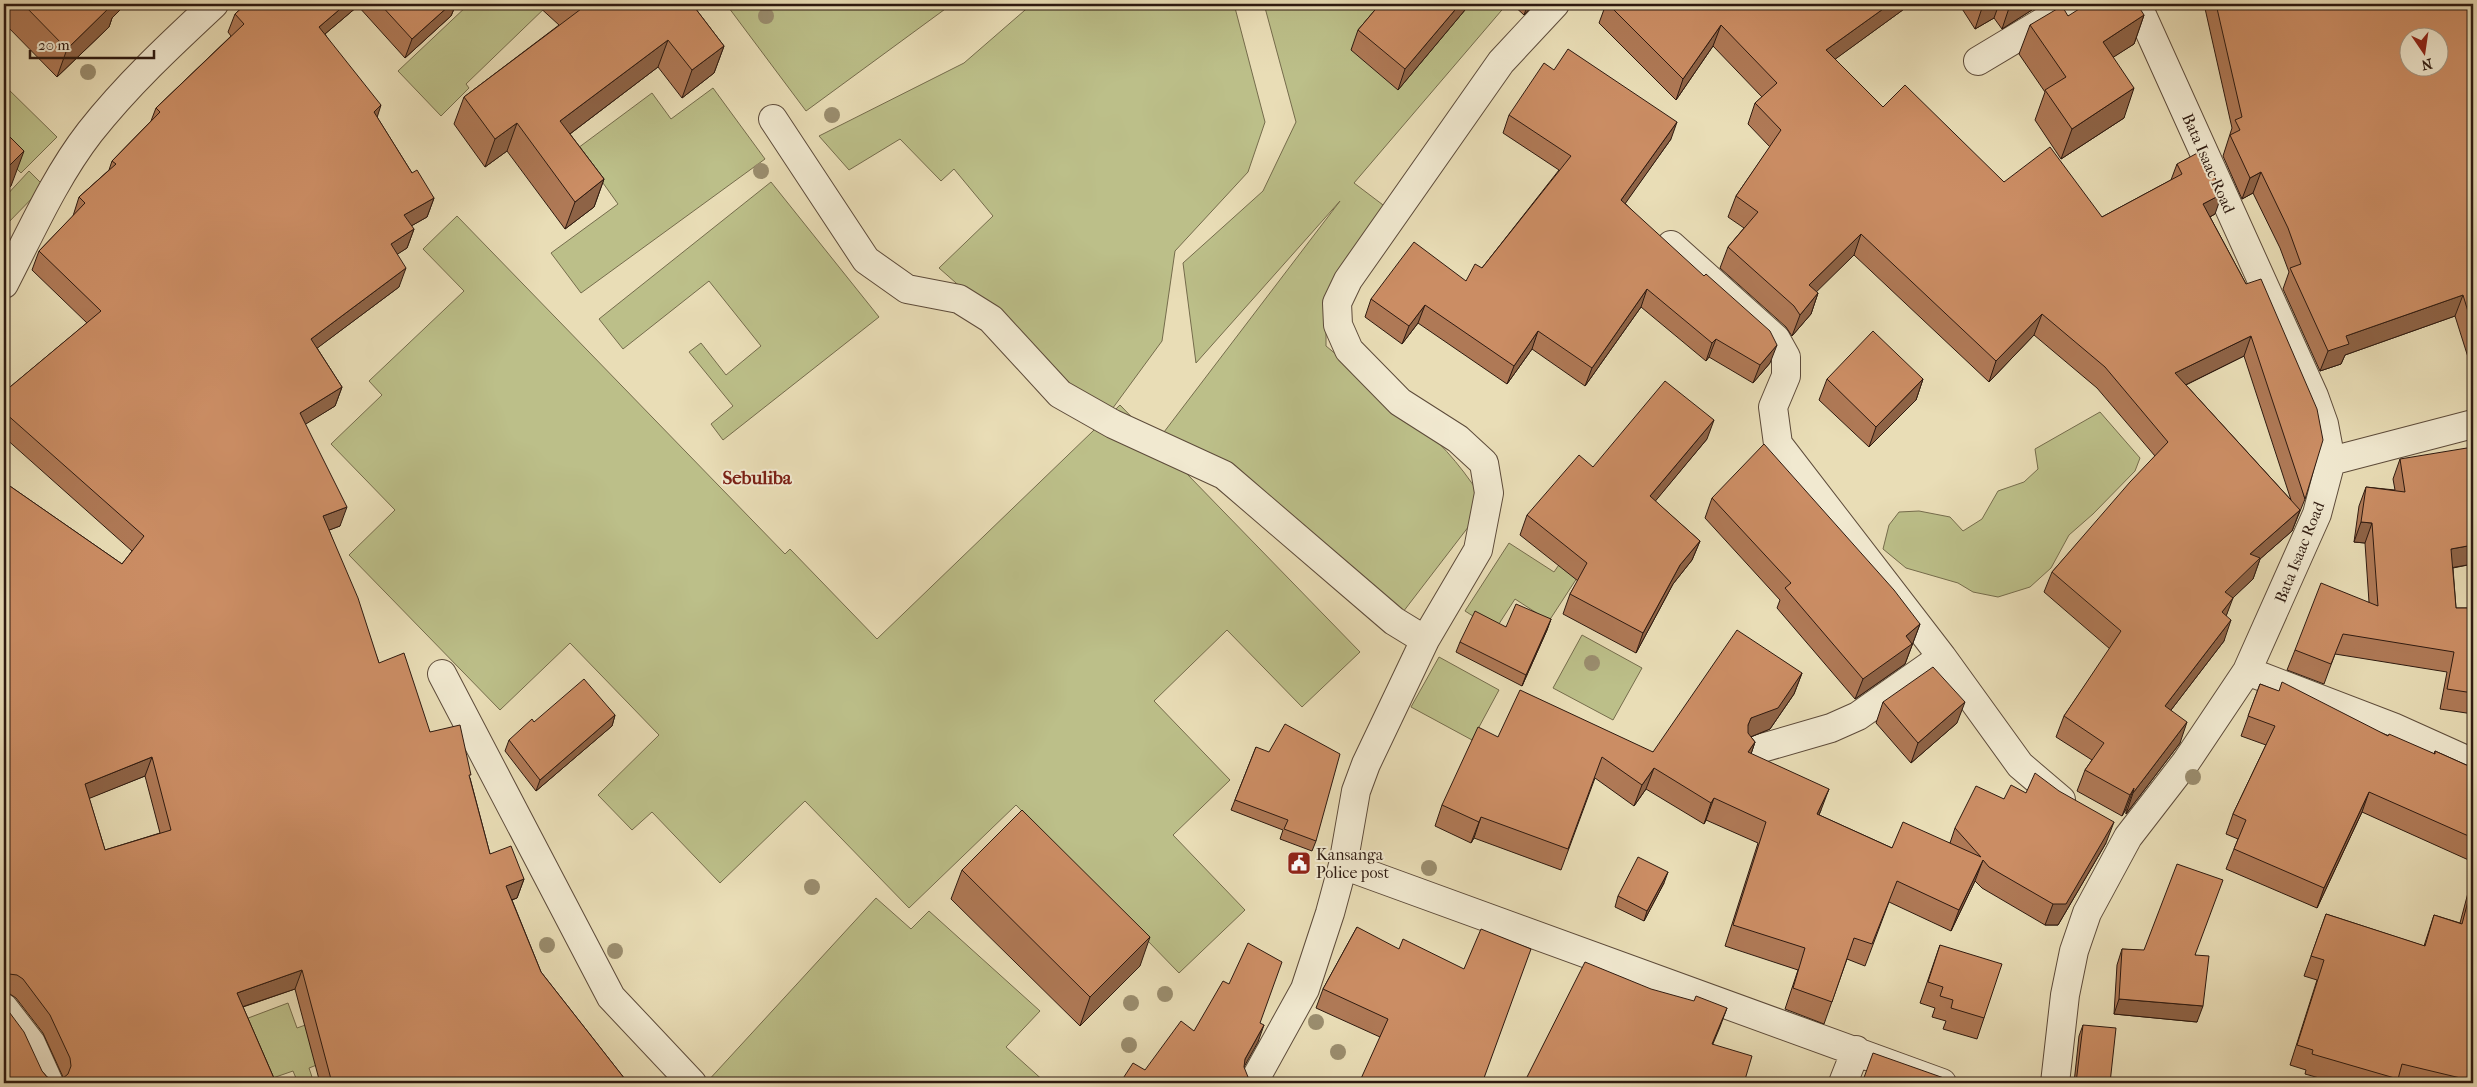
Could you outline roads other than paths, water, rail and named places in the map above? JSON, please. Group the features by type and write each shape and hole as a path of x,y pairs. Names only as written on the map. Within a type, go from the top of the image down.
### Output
{"street":[{"path":"4,284 52,192 88,134 132,80 214,4"},
{"path":"1253,1083 1305,989 1330,912 1343,864 1356,791 1366,764 1425,640 1478,550 1489,493 1484,463 1458,439 1400,402 1349,350 1338,325 1337,304 1348,280 1501,62 1555,4"},
{"path":"1978,61 2073,4"},
{"name":"Bata Isaac Road","path":"2055,1083 2065,995 2074,950 2087,913 2128,837 2186,762 2247,671 2317,514 2331,461 2324,424 2314,396 2138,4"},
{"path":"773,119 866,260 906,289 959,299 991,319 1060,394 1113,424 1224,476 1394,621 1425,640"},
{"path":"1671,245 1776,339 1786,357 1786,376 1773,408 1778,444 1942,657 2020,765 2059,799 2128,837"},
{"path":"2331,461 2473,424"},
{"path":"1755,750 1831,728 1858,716 1942,657"},
{"path":"2247,671 2393,727 2473,763"},
{"path":"442,674 611,998 692,1083"},
{"path":"1343,864 1942,1083"},
{"path":"4,1008 31,1043 49,1083"},
{"path":"1843,1083 1856,1050"}],"place":[{"name":"Kansanga Police post","path":"1299,863"}],"district":[{"name":"Sebuliba","path":"757,477"}]}
